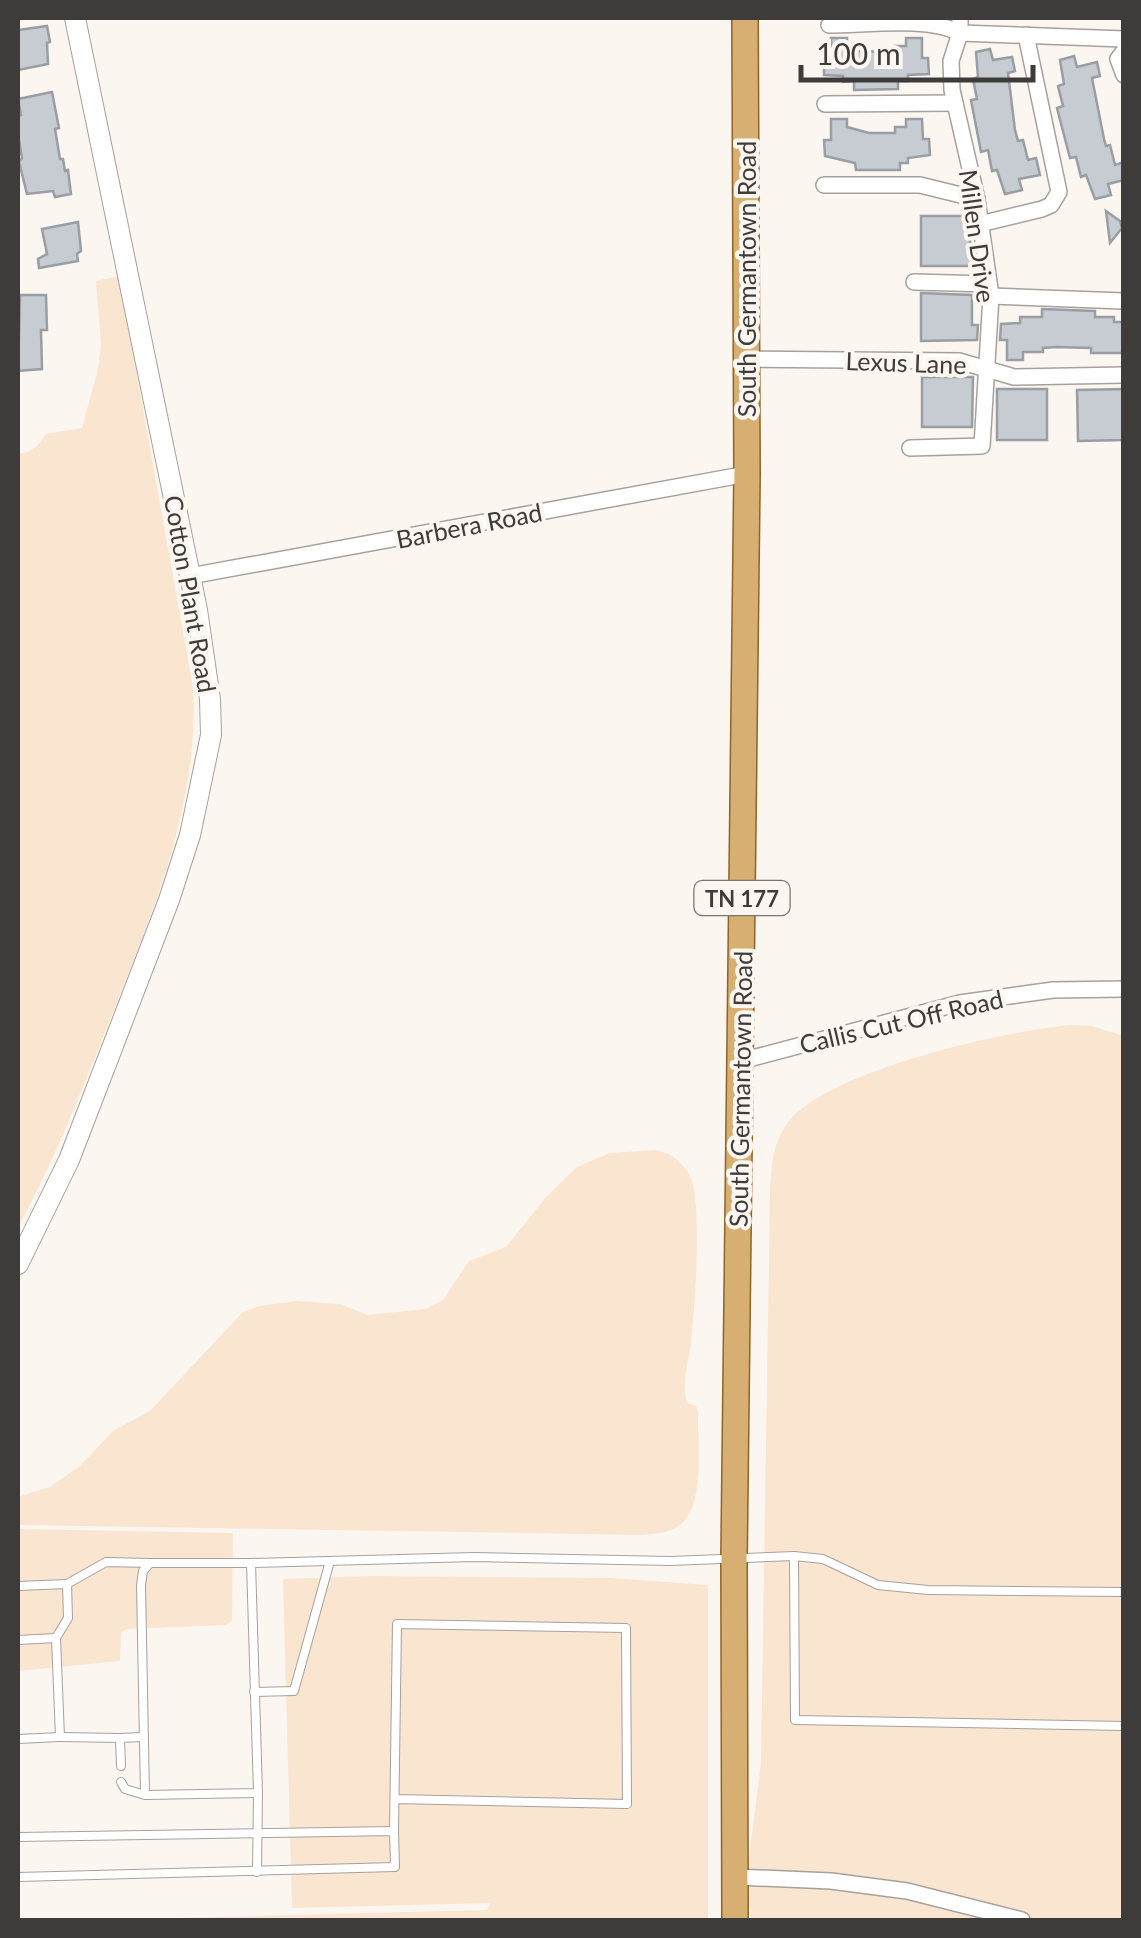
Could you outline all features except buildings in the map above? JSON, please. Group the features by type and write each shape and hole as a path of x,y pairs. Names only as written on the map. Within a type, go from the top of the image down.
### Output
{"main road":[{"name":"South Germantown Road","path":"735,1920 734,1559 746,474 745,18"}],"street":[{"name":"Cotton Plant Road","path":"18,1264 69,1160 169,900 201,790 211,735 210,699 190,576 74,18"},
{"path":"829,25 960,25 1026,35 1124,39"},
{"name":"Millen Drive","path":"910,448 982,446 990,290 977,200 955,103 951,62 960,25"},
{"path":"980,224 1042,209 1051,205 1059,192 1026,35"},
{"path":"1124,51 1118,59 1124,74"},
{"path":"825,104 955,103"},
{"path":"824,185 930,186 977,200"},
{"path":"914,282 1124,302"},
{"name":"Lexus Lane","path":"745,359 959,361 1014,377 1124,375"},
{"name":"Barbera Road","path":"190,576 746,474"},
{"name":"Callis Cut Off Road","path":"741,1061 960,1003 1054,990 1124,989"},
{"path":"736,1877 831,1881 907,1891 1022,1920"}],"lane":[{"path":"794,1556 795,1720 1124,1726"},
{"path":"18,1586 66,1584 106,1562 474,1557 672,1561 794,1556 823,1559 878,1585 928,1590 1124,1592"},
{"path":"254,1692 294,1690 330,1561"},
{"path":"145,1795 140,1585 143,1570 150,1563"},
{"path":"252,1563 257,1872"},
{"path":"60,1737 56,1638 68,1618 66,1584"},
{"path":"18,1877 395,1867 394,1831 397,1624 626,1628 628,1804 395,1799"},
{"path":"18,1640 56,1638"},
{"path":"18,1740 143,1737"},
{"path":"120,1738 121,1766"},
{"path":"121,1782 125,1789 145,1795 258,1793"},
{"path":"18,1837 394,1831"}],"shaded area":[{"path":"119,276 193,687 193,732 180,820 154,906 64,1131 18,1227 18,454 34,448 46,434 82,428 101,343 96,281"},
{"path":"1070,1025 1092,1026 1124,1036 1123,1920 751,1920 747,1874 761,1763 770,1194 777,1142 804,1107 873,1072 960,1045"},
{"path":"657,1150 673,1157 685,1169 691,1179 696,1211 694,1306 685,1387 687,1403 696,1406 698,1412 698,1476 692,1508 675,1528 643,1535 18,1525 18,1497 50,1487 81,1465 113,1431 150,1411 243,1312 297,1301 340,1304 367,1315 426,1309 443,1300 469,1261 506,1247 547,1196 577,1167 610,1153"},
{"path":"18,1529 233,1533 232,1621 225,1625 126,1629 121,1633 120,1661 18,1671"},
{"path":"610,1578 708,1585 708,1920 102,1920 487,1910 491,1903 292,1908 283,1579"}]}
